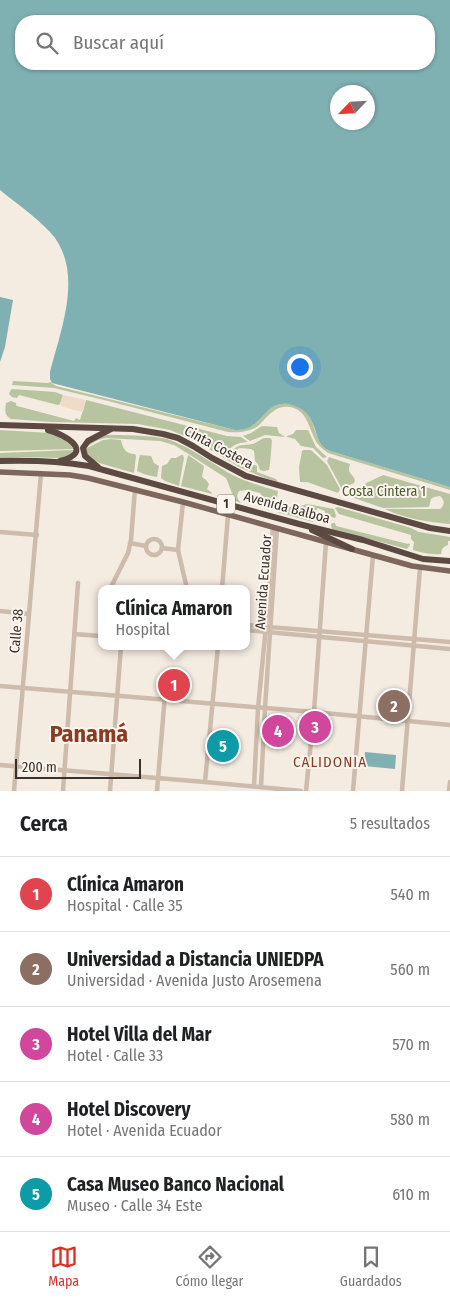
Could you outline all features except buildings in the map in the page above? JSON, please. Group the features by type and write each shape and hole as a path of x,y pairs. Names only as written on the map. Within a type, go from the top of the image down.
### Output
{"highway":[{"name":"Cinta Costera","path":"0,426 112,429 148,431 163,434 178,438 246,476 412,524 450,531"},
{"path":"36,427 62,434 75,445 76,451 72,456 57,462"},
{"path":"102,469 85,456 83,448 88,441 112,429"},
{"name":"Avenida Balboa","path":"0,461 31,460 57,462 102,469 363,540 423,559 450,561"},
{"path":"299,524 352,549"}],"main road":[{"name":"Avenida Balboa","path":"0,472 79,476 228,514 420,568 450,571"}],"street":[{"name":"Calle 38","path":"14,791 42,473"},
{"path":"112,585 127,555 130,544 135,489"},
{"path":"183,502 178,550 186,585"},
{"path":"222,585 228,514"},
{"name":"Avenida Ecuador","path":"254,786 258,708 269,626 275,528"},
{"path":"0,532 37,535"},
{"path":"154,538 160,542 162,548 159,553 154,555 149,553 146,546 148,541 154,538"},
{"path":"306,791 314,712 326,542"},
{"path":"130,544 146,546"},
{"path":"162,548 178,550"},
{"path":"353,791 373,555"},
{"path":"402,791 420,568"},
{"path":"63,791 78,583"},
{"path":"0,611 29,614"},
{"path":"250,625 450,642"},
{"path":"250,630 450,649"},
{"name":"Avenida Ecuador","path":"261,787 268,632"},
{"path":"74,634 98,636"},
{"path":"110,791 121,650"},
{"path":"205,782 218,650"},
{"path":"157,791 167,671"},
{"path":"0,686 450,724"},
{"path":"0,765 301,791"},
{"path":"449,791 450,782"},
{"path":"232,791 233,784"}],"green space":[{"path":"13,381 50,382 56,386 235,430 253,425 276,405 288,404 295,406 308,415 319,441 330,451 450,487 450,490 328,453 317,443 301,412 290,407 275,410 251,430 228,432 54,388 12,385"},
{"path":"12,389 55,392 63,395 58,405 19,395 17,398 12,397 9,394"},
{"path":"86,400 227,436 241,437 248,442 232,447 229,455 232,459 245,465 257,466 257,472 276,479 278,482 241,468 192,439 170,430 138,424 11,419 7,416 6,412 6,403 11,401 16,403 17,406 74,421 76,418 80,420"},
{"path":"262,426 277,427 279,433 285,437 265,435 250,441 243,436"},
{"path":"0,430 49,433 66,441 73,449 0,451"},
{"path":"296,430 308,430 316,447 327,457 323,458 313,448 301,446 295,439 287,437"},
{"path":"105,435 147,436 170,440 193,451 233,475 278,491 277,498 272,503 262,507 263,497 260,493 248,490 239,491 237,494 241,503 235,501 226,478 174,445 160,441 106,438 86,447"},
{"path":"264,438 272,440 269,470 260,470 255,461 254,451 251,449 239,448 235,452 235,459 232,457 232,451 237,447 254,444"},
{"path":"103,440 121,440 125,450 135,454 134,473 99,463 88,457 85,449"},
{"path":"73,450 71,454 64,458 21,457 0,459 0,453"},
{"path":"311,450 327,465 340,489 338,493 307,482 300,482 299,467 302,451"},
{"path":"140,455 151,456 154,463 159,466 157,477 137,471"},
{"path":"181,455 184,458 179,486 161,478 162,466 167,464 171,458"},
{"path":"188,455 204,466 202,477 209,484 207,489 212,494 181,486"},
{"path":"329,457 350,464 349,470 354,477 354,483 342,489 327,461"},
{"name":"Costa Cintera 1","path":"383,475 450,494 450,524 409,518 385,509 440,509 444,502 440,496 431,499 429,507 383,508 348,496 347,494 350,491"},
{"path":"307,504 334,509 336,516 335,518 325,515 325,511 317,508 313,522 277,512 286,506 295,508"},
{"path":"338,507 419,532 450,537 450,541 443,548 441,554 427,554 413,550 414,542 411,539 411,535 339,514 335,508"},
{"path":"332,523 335,523 336,526 409,543 410,545 407,549 332,529"}],"shaded area":[{"path":"63,395 86,400 83,412 63,407 60,404"}],"water":[{"path":"0,0 450,0 450,487 329,450 319,441 308,415 303,410 292,405 276,405 251,426 235,430 52,383 50,372 64,319 68,282 66,264 60,247 50,232 0,190"},
{"path":"0,297 13,300 5,347 0,362"},
{"path":"365,752 396,755 395,769 364,766"}],"place":[{"name":"Clínica Amaron","path":"174,685"},
{"name":"Universidad a Distancia UNIEDPA","path":"394,706"},
{"name":"Hotel Villa del Mar","path":"315,727"},
{"name":"Hotel Discovery","path":"278,731"},
{"name":"Casa Museo Banco Nacional","path":"223,746"}],"district":[{"name":"Panamá","path":"89,734"},
{"name":"CALIDONIA","path":"330,762"}]}
